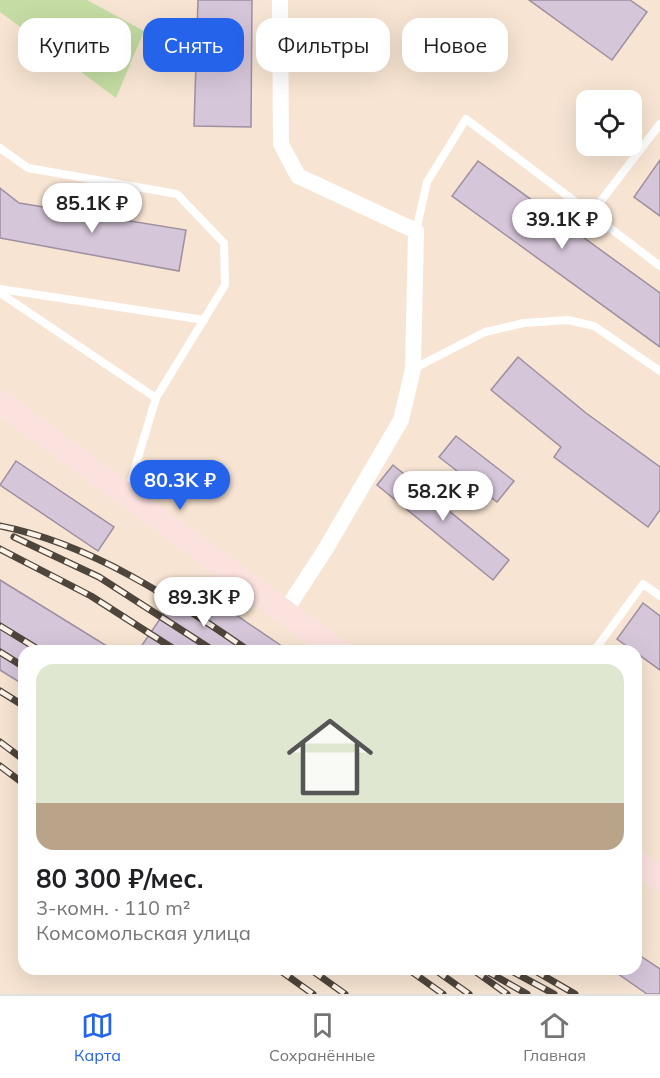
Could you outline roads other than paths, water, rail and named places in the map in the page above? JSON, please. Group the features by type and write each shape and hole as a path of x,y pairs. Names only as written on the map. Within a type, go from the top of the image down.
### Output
{"main road":[{"path":"0,402 126,498 330,645"},
{"path":"642,866 660,878"}],"street":[{"path":"280,0 281,144 298,176 416,231 413,369 401,420 325,550 284,612"}],"lane":[{"path":"416,231 427,182 466,119 660,266"},
{"path":"591,213 660,124"},
{"path":"0,148 28,168 177,194 224,243 225,285 156,398 126,498"},
{"path":"0,291 204,320"},
{"path":"0,291 156,398"},
{"path":"413,369 485,332 524,323 568,320 594,326 660,371"},
{"path":"598,645 643,584 660,596"}],"railway":[{"path":"0,526 34,534 99,560 161,593 240,645"},
{"path":"14,537 99,577 205,645"},
{"path":"0,549 91,596 168,645"},
{"path":"0,626 31,645"},
{"path":"0,652 18,663"},
{"path":"0,691 18,702"},
{"path":"0,742 18,756"},
{"path":"0,766 18,780"},
{"path":"286,975 313,994"},
{"path":"318,975 345,994"},
{"path":"416,975 443,994"},
{"path":"442,975 469,994"},
{"path":"480,975 507,994"},
{"path":"494,975 527,994"},
{"path":"519,975 554,994"},
{"path":"542,975 575,994"}]}
